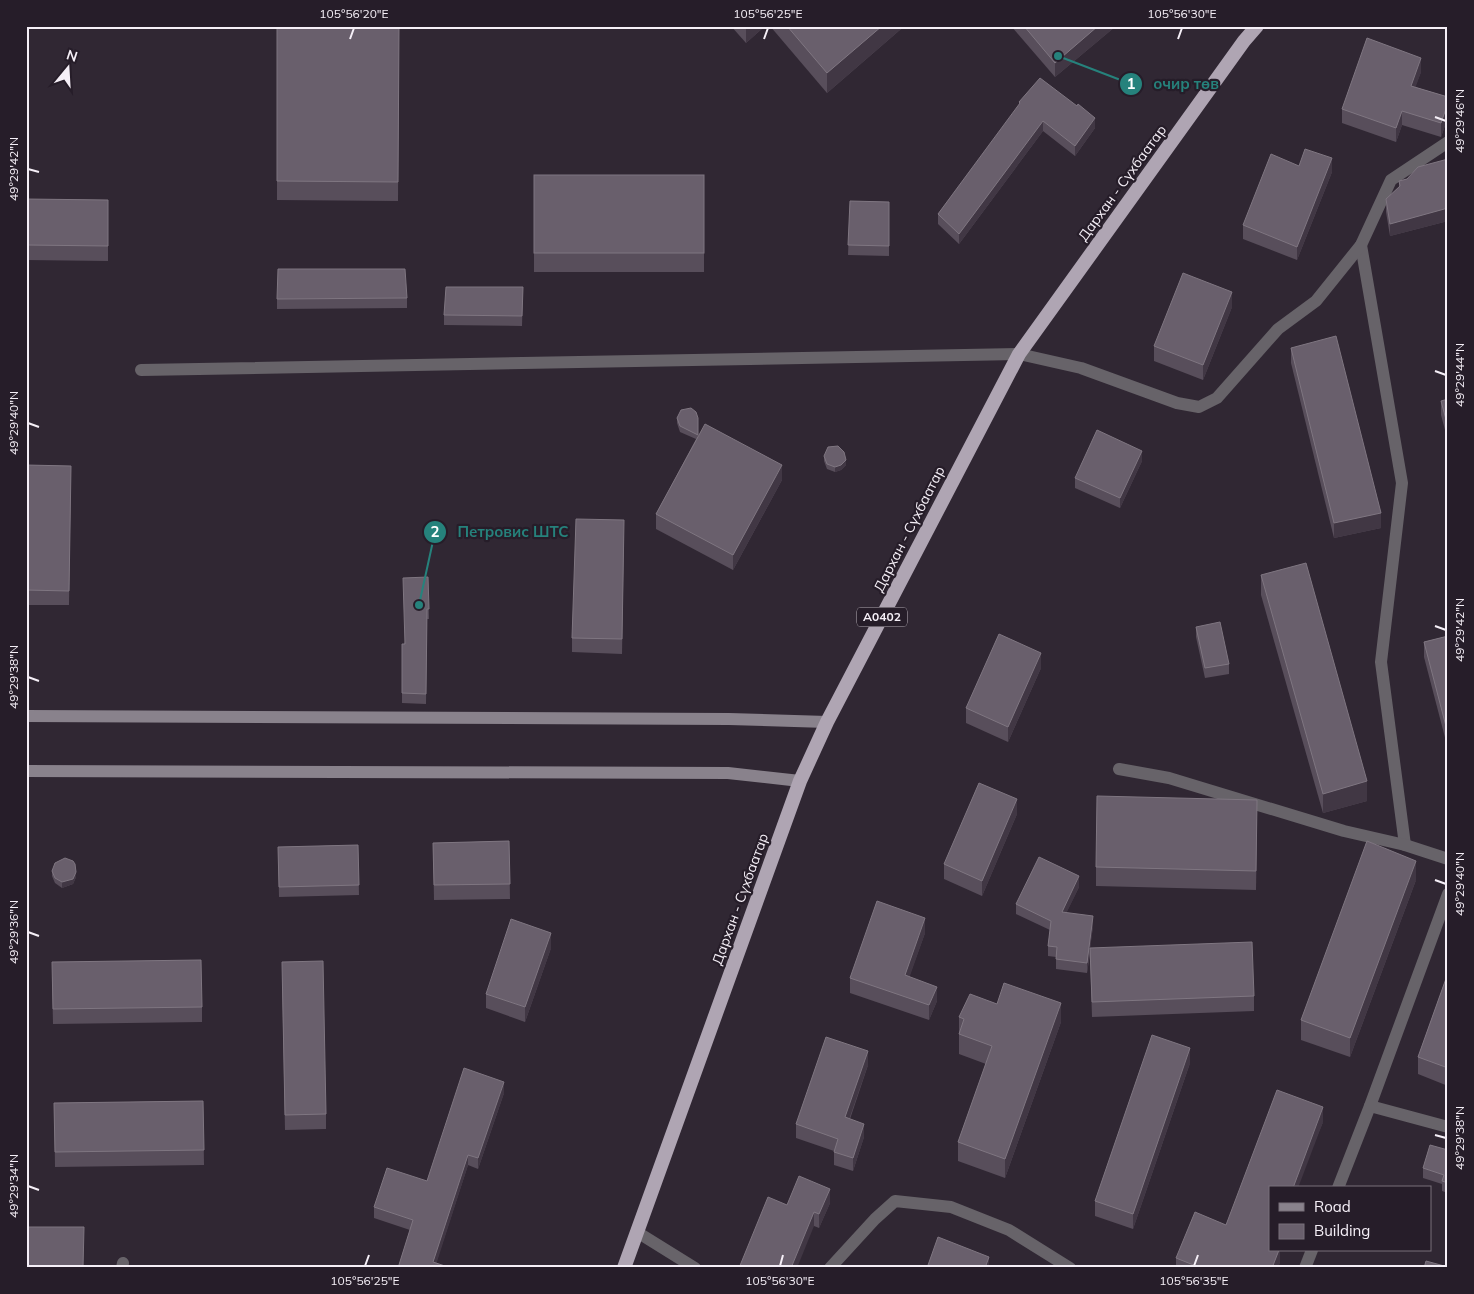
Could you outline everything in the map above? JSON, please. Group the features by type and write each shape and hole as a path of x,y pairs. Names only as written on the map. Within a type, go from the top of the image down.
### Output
{"highway":[{"name":"Дархан - Сүхбаатар","path":"624,1268 800,781 827,722 1019,354 1244,41 1257,26"}],"main road":[{"path":"26,716 730,719 827,722"},
{"path":"26,771 728,773 800,781"}],"street":[{"path":"141,370 1019,354 1081,368 1177,403 1199,407 1217,398 1278,328 1316,301 1362,245 1391,180 1448,142"},
{"path":"1362,245 1402,483 1381,662 1405,844"},
{"path":"1119,769 1169,778 1344,831 1405,844 1448,859"},
{"path":"1339,1186 1448,894"},
{"path":"1370,1106 1448,1127"},
{"path":"830,1268 895,1201 951,1207 1009,1230 1070,1268"},
{"path":"637,1232 696,1268"},
{"path":"1306,1268 1311,1252"}],"building":[{"path":"277,26 399,26 398,182 277,181"},
{"path":"787,26 882,26 827,73"},
{"path":"1024,26 1098,26 1055,63"},
{"path":"1367,38 1421,58 1411,86 1448,97 1448,103 1441,123 1402,111 1396,128 1342,109"},
{"path":"1040,78 1095,118 1075,146 1043,121 959,234 938,214 1019,102"},
{"path":"1305,149 1332,158 1297,247 1243,225 1271,154 1299,166"},
{"path":"1448,159 1448,208 1390,224 1386,199 1400,186 1399,181 1407,179 1418,167"},
{"path":"534,175 704,175 704,253 534,253"},
{"path":"26,199 108,200 108,246 26,245"},
{"path":"850,201 889,202 889,246 848,245"},
{"path":"278,269 405,269 407,298 277,299"},
{"path":"1183,273 1232,292 1203,365 1154,346"},
{"path":"446,287 523,287 522,316 444,315"},
{"path":"1336,336 1381,513 1334,523 1291,348"},
{"path":"1448,399 1448,427 1441,401"},
{"path":"691,408 696,412 698,418 698,435 680,426 677,418 681,410"},
{"path":"705,424 782,465 733,555 656,514"},
{"path":"1097,430 1142,451 1120,498 1075,478"},
{"path":"838,446 844,452 846,460 841,465 835,467 827,464 824,456 828,447"},
{"path":"26,465 71,466 69,591 26,590"},
{"path":"576,519 624,520 622,639 572,638"},
{"path":"1306,563 1367,781 1323,794 1261,575"},
{"path":"428,577 429,609 427,609 426,694 402,693 402,644 405,644 403,578"},
{"path":"1220,622 1229,664 1205,668 1196,627"},
{"path":"999,634 1041,653 1008,727 966,708"},
{"path":"1448,636 1448,734 1424,642"},
{"path":"979,783 1017,799 982,881 944,864"},
{"path":"1097,796 1257,800 1256,871 1096,867"},
{"path":"509,841 510,884 434,885 433,843"},
{"path":"1367,841 1416,861 1350,1038 1301,1020"},
{"path":"358,845 359,885 279,887 278,847"},
{"path":"1039,857 1079,876 1062,912 1093,916 1087,963 1056,959 1057,947 1048,946 1051,921 1016,904"},
{"path":"65,858 73,861 76,872 73,879 62,882 55,878 52,871 55,863"},
{"path":"877,901 925,918 905,975 937,987 929,1005 850,978"},
{"path":"511,919 551,933 525,1007 486,994"},
{"path":"1252,942 1254,996 1092,1002 1090,948"},
{"path":"201,960 202,1007 53,1009 52,962"},
{"path":"323,961 326,1114 285,1115 282,962"},
{"path":"1448,973 1448,1068 1418,1057"},
{"path":"1004,983 1061,1003 1005,1159 958,1142 992,1046 959,1034 964,1019 959,1017 970,994 997,1004"},
{"path":"1152,1035 1190,1048 1133,1214 1095,1201"},
{"path":"826,1037 868,1051 845,1117 864,1124 853,1158 834,1152 838,1139 796,1124"},
{"path":"464,1068 504,1082 478,1158 468,1155 433,1262 445,1266 445,1268 398,1268 413,1220 374,1207 387,1168 427,1181"},
{"path":"1277,1090 1323,1107 1294,1186 1269,1186 1269,1252 1278,1252 1272,1268 1201,1268 1176,1258 1195,1212 1226,1225"},
{"path":"203,1101 204,1150 55,1152 54,1103"},
{"path":"1430,1145 1448,1150 1448,1183 1442,1181 1444,1175 1423,1168"},
{"path":"799,1176 830,1189 819,1214 814,1212 791,1268 739,1268 768,1197 787,1205"},
{"path":"26,1227 84,1227 83,1268 26,1268"},
{"path":"938,1237 989,1257 985,1268 927,1268"},
{"path":"1426,1261 1448,1267 1448,1268 1424,1268"}],"place":[{"name":"очир төв","path":"1058,56"},
{"name":"Петровис ШТС","path":"419,605"}]}
